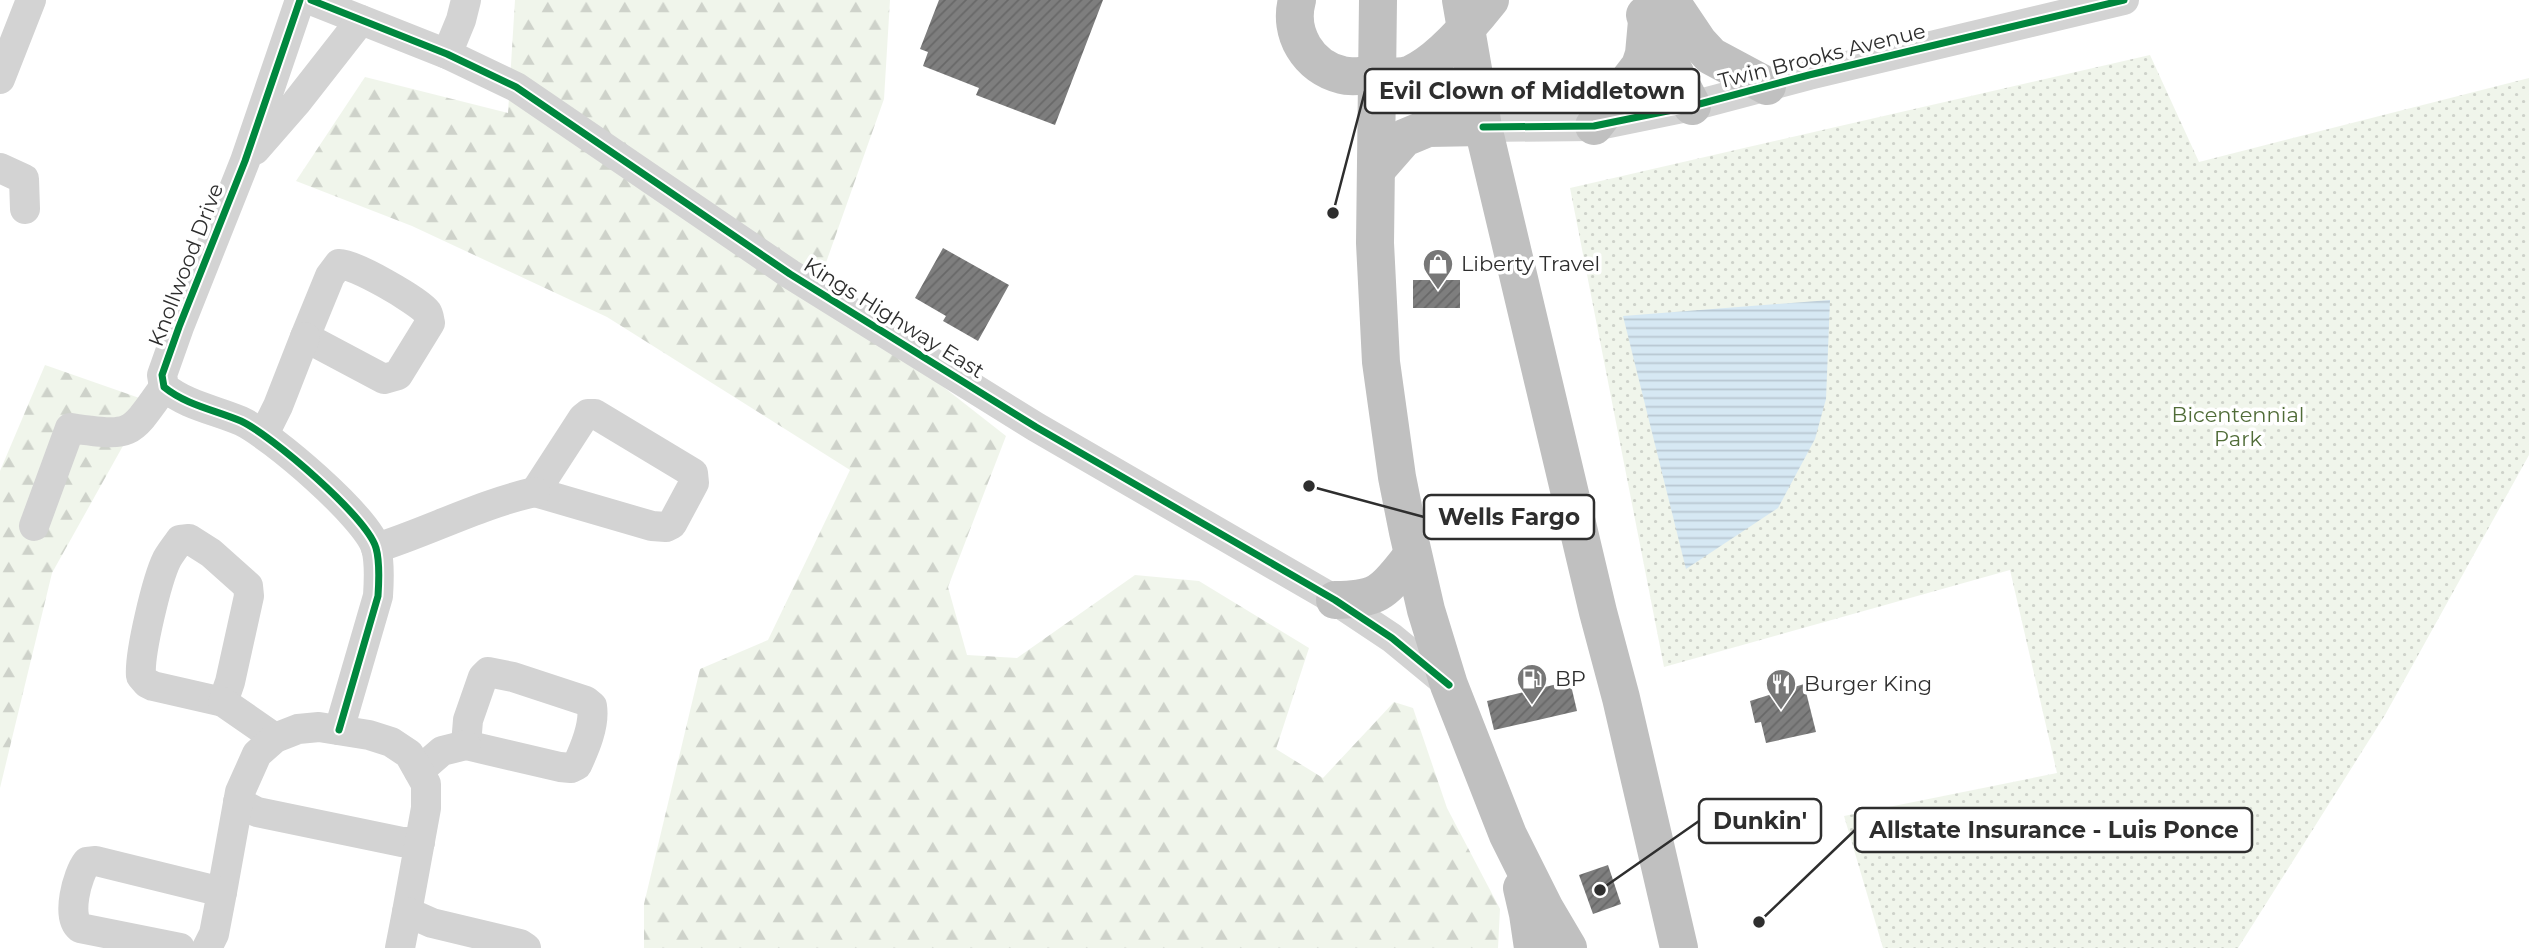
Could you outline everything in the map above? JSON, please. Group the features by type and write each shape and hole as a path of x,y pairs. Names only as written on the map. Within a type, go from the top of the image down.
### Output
{"highway":[{"path":"1297,0 1295,25 1299,40 1319,65 1346,76 1377,75 1394,78 1412,74 1463,16 1490,0"},
{"path":"1378,0 1375,243 1381,362 1396,477 1426,610 1450,684 1508,835 1568,948"},
{"path":"1652,7 1712,56 1767,86"},
{"path":"1652,7 1692,106"},
{"path":"1594,126 1640,66 1652,7"},
{"path":"1463,16 1483,127 1679,948"},
{"path":"1376,170 1404,138 1428,128 1483,127"},
{"path":"1335,600 1356,600 1382,592 1412,556"},
{"path":"1508,835 1528,914 1532,948"}],"street":[{"path":"0,79 31,0"},
{"name":"Knollwood Drive","path":"164,387 162,375 178,327 245,161 300,0"},
{"name":"Kings Highway East","path":"311,0 447,54 516,87 790,274 1013,412 1335,600 1392,638 1450,684"},
{"path":"447,54 466,0"},
{"name":"Twin Brooks Avenue","path":"1483,127 1594,126 1692,106 2124,0"},
{"name":"Knollwood Drive","path":"245,161 296,103 361,20"},
{"path":"0,168 24,179 25,209"},
{"path":"264,434 305,337"},
{"path":"34,526 70,428 116,434 129,430 141,420 164,387 175,396 241,421 264,434 349,510 367,531 376,548 378,596 339,730"},
{"path":"376,548 412,537 502,499 535,492 652,526 666,527 671,524 694,483 692,473 688,469 595,414 588,414 535,492"},
{"path":"223,702 246,608 248,586 211,553 189,539 180,540 168,556 162,573 143,650 141,676 153,686 223,702 275,738"},
{"path":"207,948 214,934 238,802 244,781 257,754 275,738 298,729 319,727 369,735 391,742 409,754 426,784 426,808 400,948"},
{"path":"419,771 442,751 466,745"},
{"path":"238,802 257,812 402,842 420,842"},
{"path":"180,948 80,928 74,923 72,914 82,868 87,862 96,860 222,892"},
{"path":"407,912 432,923 520,944 526,948"}],"green space":[{"path":"515,0 890,0 884,99 817,288 1006,436 948,587 967,655 1017,658 1135,575 1199,581 1309,648 1276,749 1323,778 1394,702 1413,708 1447,808 1500,909 1498,948 644,948 644,904 700,669 768,640 850,470 607,317 412,226 296,181 365,77 508,113"},
{"name":"Bicentennial Park","path":"2150,55 2199,162 2529,78 2529,455 2385,715 2238,948 1883,948 1844,816 2057,773 2010,570 1664,667 1570,188"},
{"path":"45,365 148,401 52,573 0,788 0,471"}],"water":[{"path":"1830,300 1826,399 1815,439 1778,508 1686,569 1623,316"}],"building":[{"path":"939,0 1103,0 1055,125 976,95 979,88 923,66 928,52 920,49"},
{"path":"943,248 1009,285 978,341 943,321 946,316 915,298"},
{"path":"1413,280 1460,280 1460,308 1413,308"},
{"name":"BP","path":"1570,681 1577,711 1494,730 1487,701"},
{"name":"Burger King","path":"1804,684 1816,732 1766,743 1761,722 1755,723 1750,701"},
{"path":"1608,865 1621,904 1593,914 1579,875"}],"cycle path":[{"path":"300,0 245,161 162,375 164,387 173,393 191,403 241,421 295,459 355,517 376,548 379,565 378,596 339,730"},
{"path":"311,0 447,54 516,87 790,274 1036,427 1335,600 1392,638 1449,685"},
{"path":"1483,127 1594,126 1692,106 1809,75 2124,0"}],"place":[{"name":"Evil Clown of Middletown","path":"1333,213"},
{"name":"Liberty Travel","path":"1438,291"},
{"name":"Wells Fargo","path":"1309,486"},
{"name":"BP","path":"1532,706"},
{"name":"Burger King","path":"1781,711"},
{"name":"Dunkin'","path":"1600,890"},
{"name":"Allstate Insurance - Luis Ponce","path":"1759,922"}]}
